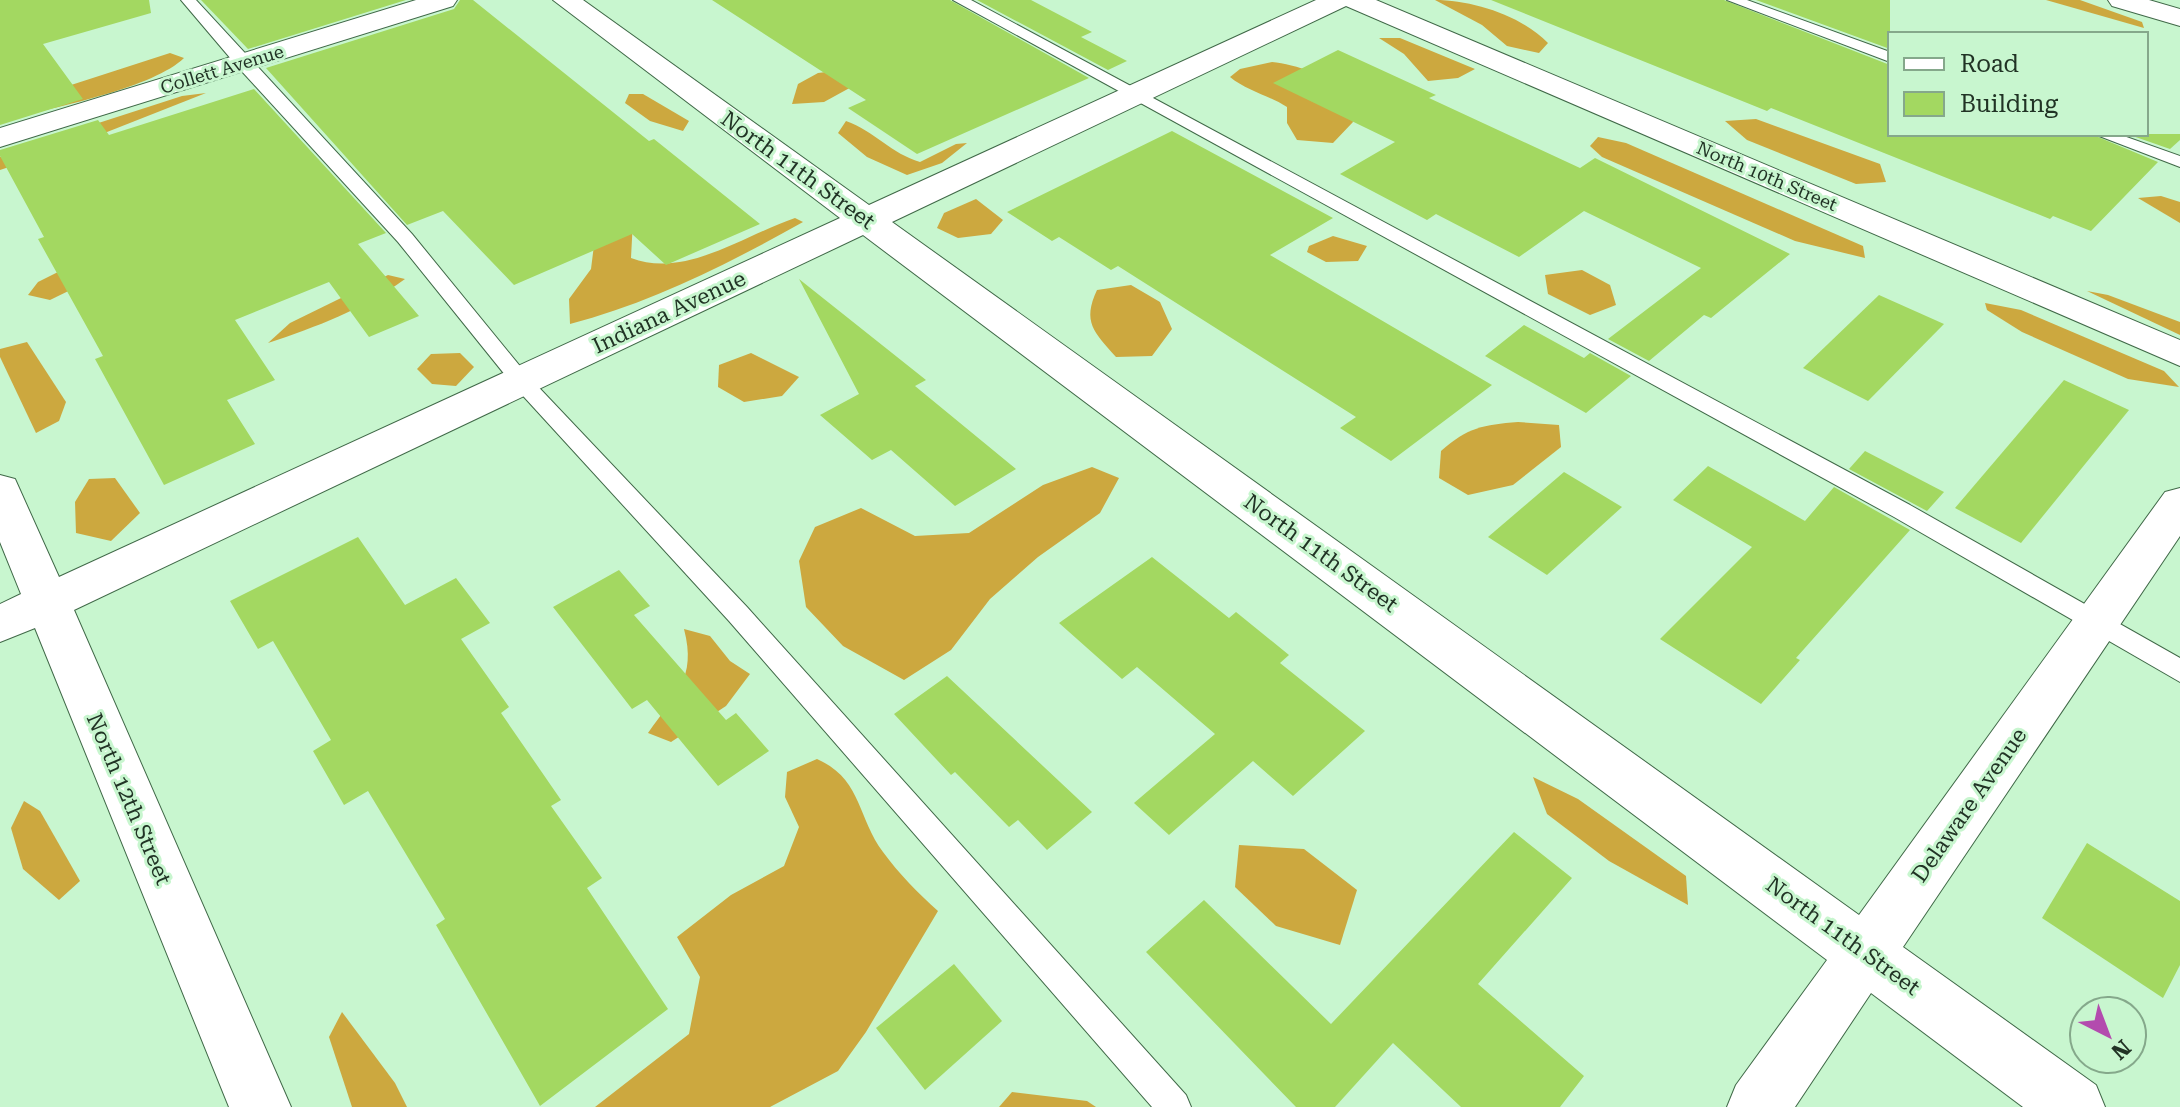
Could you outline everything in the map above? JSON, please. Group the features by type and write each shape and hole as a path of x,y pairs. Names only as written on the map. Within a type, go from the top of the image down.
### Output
{"street":[{"name":"Collett Avenue","path":"0,138 444,0"},
{"name":"North 11th Street","path":"566,0 2074,1107"},
{"name":"Indiana Avenue","path":"0,624 1338,0"},
{"name":"North 10th Street","path":"1353,0 2180,354"},
{"path":"2121,0 2180,18"},
{"name":"North 12th Street","path":"0,490 260,1107"},
{"name":"Delaware Avenue","path":"1758,1107 2180,503"}],"lane":[{"path":"188,0 242,63 405,238 521,381 738,614 1174,1107"},
{"path":"960,0 1902,511 2180,671"},
{"path":"1734,0 1888,56"},
{"path":"2108,136 2180,162"}],"shaded area":[{"path":"1435,0 1496,11 1525,25 1548,43 1539,53 1507,46 1482,25"},
{"path":"2046,0 2080,0 2142,22 2144,28"},
{"path":"1379,38 1400,38 1475,69 1458,78 1428,81 1404,54"},
{"path":"170,53 184,58 130,87 17,117 0,108"},
{"path":"1272,62 1312,72 1339,90 1349,106 1353,122 1333,143 1297,140 1287,123 1287,107 1230,77 1240,69"},
{"path":"842,70 855,85 824,102 792,104 798,84 818,73"},
{"path":"206,93 69,147 0,170 0,157 15,150 182,96"},
{"path":"629,94 643,94 689,121 683,131 650,121 625,103"},
{"path":"1756,119 1880,164 1886,182 1856,184 1747,140 1725,121"},
{"path":"846,121 920,162 956,144 967,143 942,163 907,175 867,157 838,133"},
{"path":"1598,137 1626,143 1863,246 1865,258 1795,241 1602,157 1590,146"},
{"path":"2161,196 2180,202 2180,223 2138,198"},
{"path":"976,199 1003,220 991,234 958,238 937,228 944,213"},
{"path":"795,218 803,222 690,280 630,305 570,324 569,299 591,269 594,245 633,220 631,258 651,263 672,263 714,252"},
{"path":"1333,236 1367,246 1358,261 1326,262 1307,252 1309,246"},
{"path":"70,266 91,280 50,300 28,295 38,282"},
{"path":"1582,270 1610,285 1616,305 1590,315 1548,294 1545,275"},
{"path":"388,275 405,279 339,316 268,343 290,323"},
{"path":"1131,285 1160,302 1172,329 1152,356 1116,357 1093,326 1091,310 1097,290"},
{"path":"2087,291 2108,295 2180,322 2180,335"},
{"path":"1985,303 2021,310 2164,371 2179,387 2128,379 2022,332 1987,310"},
{"path":"27,342 66,402 59,421 36,433 0,357 0,349"},
{"path":"460,353 474,367 456,386 432,384 417,369 431,354"},
{"path":"751,353 799,377 782,396 744,402 718,387 719,365"},
{"path":"1518,422 1559,425 1561,447 1513,485 1468,495 1439,478 1441,451 1451,443 1476,429"},
{"path":"1092,467 1119,478 1100,513 1038,557 990,599 951,650 904,680 843,646 806,607 799,561 815,527 861,508 915,536 969,533 1043,485"},
{"path":"115,478 140,513 111,541 76,533 75,502 89,479"},
{"path":"684,629 710,636 730,661 750,674 726,706 671,742 648,733 675,696 685,674 688,661"},
{"path":"817,759 843,777 883,852 938,911 866,1032 838,1071 770,1107 595,1107 689,1034 700,977 677,937 731,895 784,866 799,827 785,797 787,772"},
{"path":"1533,777 1578,799 1686,876 1688,905 1609,861 1547,814"},
{"path":"24,801 40,811 80,881 59,900 23,869 11,828"},
{"path":"1239,845 1304,849 1357,890 1340,945 1276,926 1235,887"},
{"path":"342,1012 395,1083 407,1107 352,1107 329,1037"},
{"path":"1012,1092 1087,1101 1096,1107 999,1107"}],"building":[{"path":"0,0 149,0 151,13 43,44 83,99 0,125"},
{"path":"201,0 406,0 248,49"},
{"path":"460,0 473,0 649,141 654,139 760,224 666,265 632,234 514,285 443,211 407,225 266,68 454,9"},
{"path":"712,0 950,0 1089,78 917,154 848,108 866,100"},
{"path":"977,0 1031,0 1092,32 1081,37 1127,61 1108,70"},
{"path":"1491,0 1724,0 1888,64 1888,136 2096,136 2158,162 2091,231 2053,216 2050,219 1771,108 1767,111"},
{"path":"1756,0 1890,0 1888,48"},
{"path":"1338,50 1436,95 1429,98 1580,168 1595,158 1790,254 1711,318 1704,315 1649,361 1608,339 1701,268 1584,211 1519,257 1436,214 1427,220 1340,174 1395,142 1273,83"},
{"path":"254,89 386,233 358,244 419,316 369,337 329,282 235,320 275,380 227,400 255,444 164,485 95,359 103,356 38,239 44,237 0,156 0,150 98,120 109,135"},
{"path":"1172,131 1333,218 1270,255 1492,385 1391,461 1340,428 1356,417 1118,266 1111,270 1059,237 1052,241 1007,212"},
{"path":"2180,134 2180,140 2170,149 2133,136"},
{"path":"799,279 926,380 915,386 1016,469 955,506 891,450 872,460 820,415 859,394"},
{"path":"1879,295 1944,324 1868,401 1803,368"},
{"path":"1524,325 1584,358 1590,353 1631,376 1586,413 1485,356"},
{"path":"2064,380 2129,410 2021,543 1955,508"},
{"path":"1865,451 1944,492 1927,511 1849,469"},
{"path":"1708,466 1805,521 1834,487 1910,530 1796,658 1800,660 1761,704 1660,639 1752,547 1673,500"},
{"path":"1564,472 1622,507 1547,575 1488,537"},
{"path":"358,537 405,605 456,578 490,623 461,639 509,707 501,713 561,800 551,806 602,878 587,888 668,1009 540,1106 436,925 445,919 368,791 344,805 313,751 331,740 273,641 258,649 230,601"},
{"path":"1152,557 1229,618 1236,612 1289,655 1280,663 1365,731 1293,796 1253,761 1169,835 1134,803 1215,734 1137,667 1122,679 1059,623"},
{"path":"619,570 650,606 634,615 726,720 736,713 769,751 718,786 647,700 632,709 553,607"},
{"path":"947,676 1092,812 1047,850 1018,820 1009,827 955,772 951,775 894,714"},
{"path":"1514,832 1572,878 1478,984 1584,1076 1560,1107 1461,1107 1393,1043 1335,1107 1296,1107 1146,952 1204,900 1331,1024"},
{"path":"2087,843 2180,901 2180,965 2163,998 2042,918"},
{"path":"954,964 1002,1021 925,1090 876,1028"}]}
